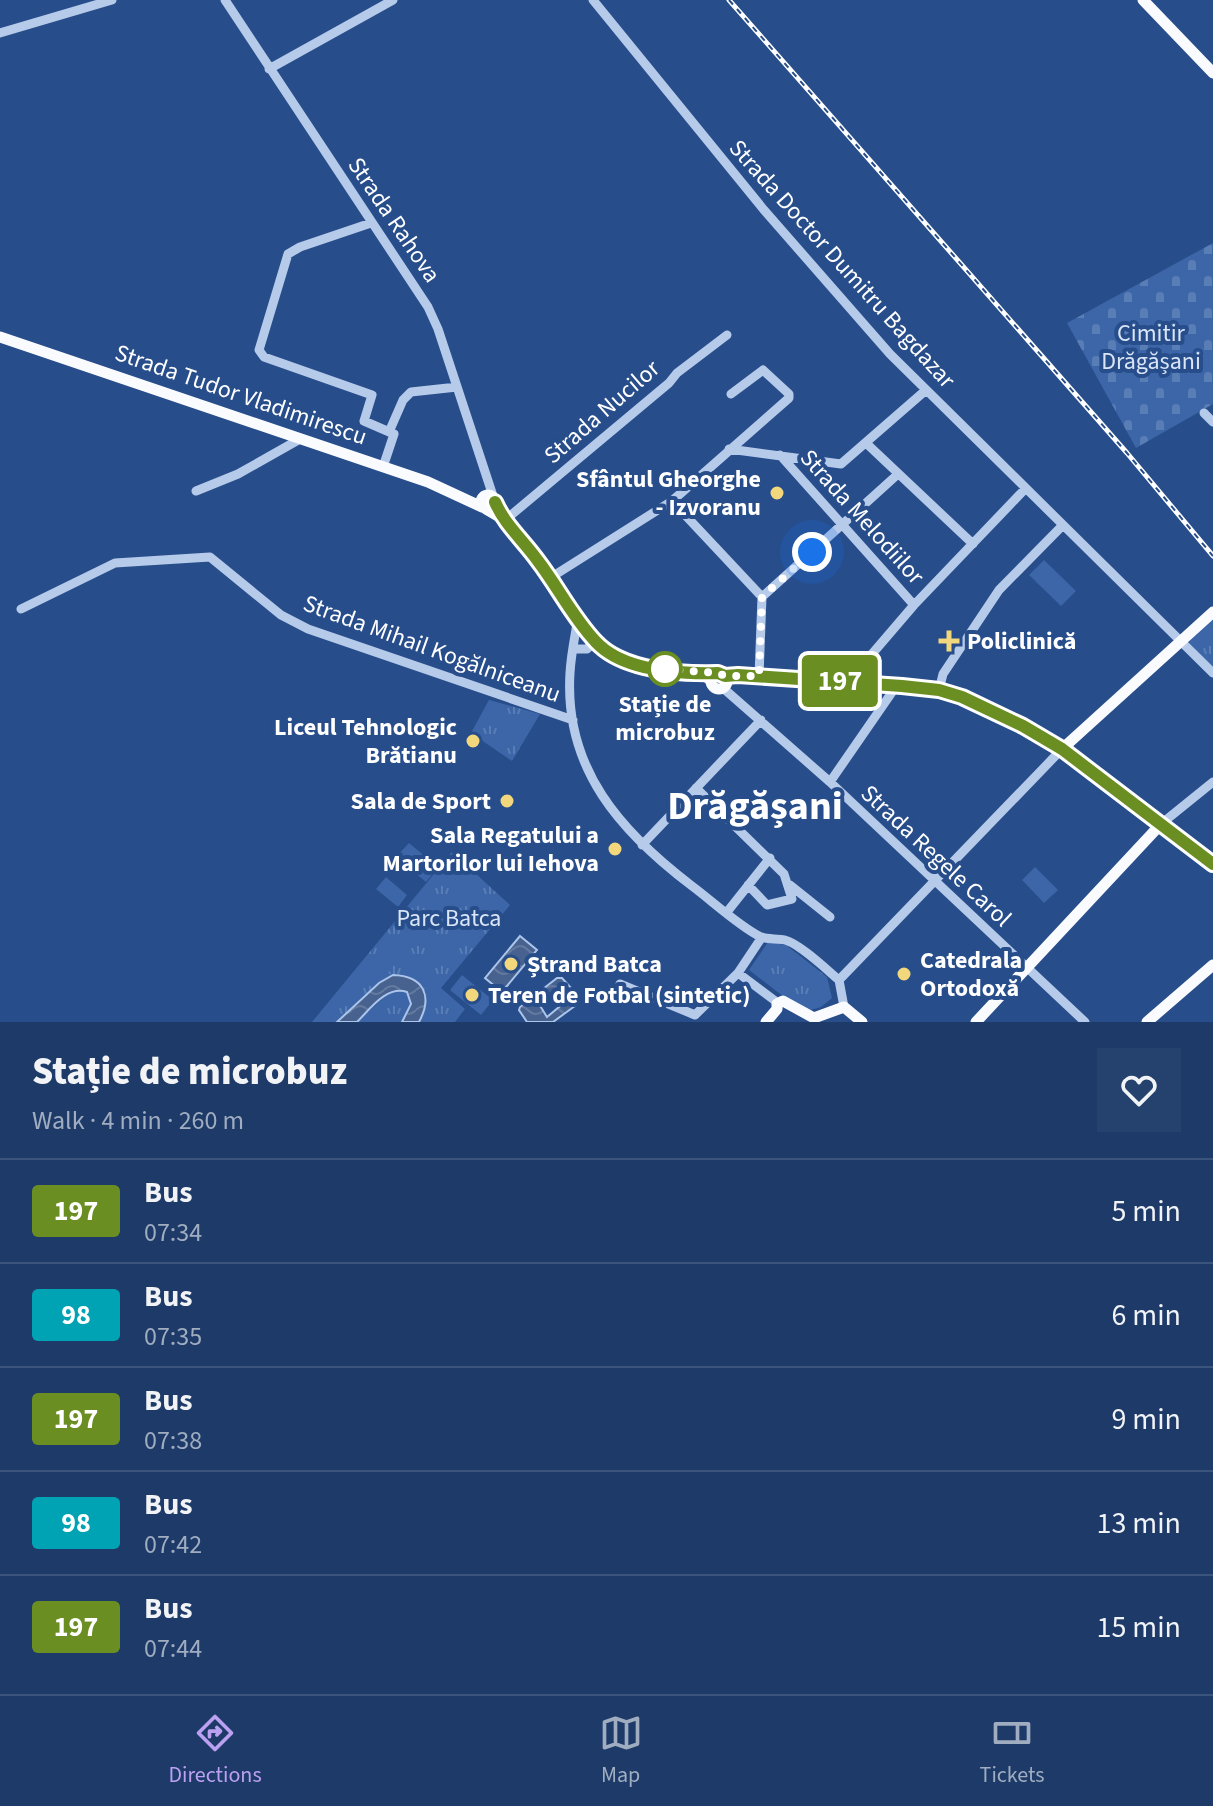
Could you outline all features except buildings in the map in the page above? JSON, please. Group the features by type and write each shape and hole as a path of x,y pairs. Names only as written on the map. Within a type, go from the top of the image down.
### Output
{"main road":[{"path":"1143,0 1213,73"},
{"name":"Strada Tudor Vladimirescu","path":"0,337 466,498 488,502"},
{"path":"488,502 550,578 595,641 616,656 640,666 701,672 719,680 759,676 939,690 991,710 1062,749 1213,864"},
{"path":"1062,749 1213,612"},
{"path":"976,1022 1161,824"},
{"path":"1147,1022 1213,965"},
{"path":"767,1021 782,1009 819,1017 844,1007 862,1022"}],"street":[{"path":"0,33 112,0"},
{"name":"Strada Rahova","path":"225,0 428,307 488,482 488,502"},
{"path":"269,69 393,0"},
{"name":"Strada Doctor Dumitru Bagdazar","path":"593,0 764,210 890,354 1213,673"},
{"path":"371,223 288,254 259,350 264,357 372,395 364,421 394,434 383,467"},
{"name":"Strada Nucilor","path":"504,520 669,383 677,373 727,335"},
{"path":"550,578 672,501 789,398 789,394 763,370 731,394"},
{"path":"389,432 403,400 411,392 457,387"},
{"path":"729,449 841,464 926,390"},
{"path":"1204,413 1213,422"},
{"path":"196,491 238,474 300,439"},
{"path":"866,443 973,544"},
{"name":"Strada Melodiilor","path":"780,455 914,605"},
{"path":"762,597 898,474"},
{"path":"848,682 914,605 1025,489"},
{"path":"672,501 762,597 759,676"},
{"path":"939,690 948,665 999,590 1063,525"},
{"name":"Strada Mihail Kogălniceanu","path":"21,609 115,563 210,557 281,615 308,629 573,720"},
{"path":"578,618 570,681 573,720 581,748 605,801 642,845 727,912 762,937 788,941 839,980 844,1007"},
{"path":"573,649 587,649 595,641"},
{"name":"Strada Regele Carol","path":"719,680 1085,1022"},
{"path":"830,782 897,685"},
{"path":"642,845 761,720"},
{"path":"839,980 1062,749"},
{"path":"1161,824 1213,782"},
{"path":"696,788 784,874 792,899 767,905 748,885"},
{"path":"727,912 770,858"},
{"path":"790,885 830,917"},
{"path":"620,984 695,1015 738,973 762,937"},
{"path":"738,973 782,1009"}],"green space":[{"name":"Cimitir Drăgășani","path":"1213,243 1213,404 1136,448 1067,323"},
{"path":"1044,560 1076,591 1061,606 1029,575"},
{"path":"1213,619 1213,668 1189,645 1190,638"},
{"path":"489,700 540,714 512,761 471,733"},
{"path":"409,843 438,867 426,882 396,857"},
{"name":"Parc Batca","path":"452,852 510,905 441,988 465,1009 455,1022 419,1022 425,1009 426,993 415,981 403,976 391,978 368,992 337,1022 312,1022"},
{"path":"1035,867 1058,890 1044,903 1022,880"},
{"path":"386,877 407,895 398,907 376,889"},
{"path":"768,942 786,945 827,977 832,998 821,1007 807,1011 749,970"},
{"path":"383,948 394,958 390,962 390,971 369,986 358,977"},
{"name":"Teren de Fotbal (sintetic)","path":"462,975 493,1000 481,1015 450,990"},
{"name":"Parc Batca","path":"392,990 403,990 409,994 411,1004 402,1022 357,1022"}],"water":[{"name":"Ștrand Batca","path":"520,936 537,950 502,992 485,978"},
{"path":"393,975 412,979 423,989 425,1004 419,1022 402,1022 411,1004 407,992 400,991 379,1000 357,1022 337,1022 379,983"},
{"path":"557,978 562,978 571,988 561,996 558,994 539,1004 547,1017 574,991 579,1003 553,1022 527,1022 520,1007"}],"railway":[{"path":"729,0 1127,453 1213,556"}],"bus line":[{"name":"197","path":"495,502 503,519 538,560 595,641 616,656 649,668 721,673 725,676 902,686 939,690 962,697 1023,726 1062,749 1213,864"}],"place":[{"name":"Sfântul Gheorghe - Izvoranu","path":"777,493"},
{"name":"Policlinică","path":"949,641"},
{"name":"Stație de microbuz","path":"665,669"},
{"name":"Liceul Tehnologic Brătianu","path":"473,741"},
{"name":"Sala de Sport","path":"507,801"},
{"name":"Sala Regatului a Martorilor lui Iehova","path":"615,849"},
{"name":"Ștrand Batca","path":"511,964"},
{"name":"Catedrala Ortodoxă","path":"904,974"},
{"name":"Teren de Fotbal (sintetic)","path":"472,995"}],"district":[{"name":"Drăgășani","path":"755,806"}],"route":[{"path":"665,669 721,673 725,676 759,676 762,597 812,552"}]}
